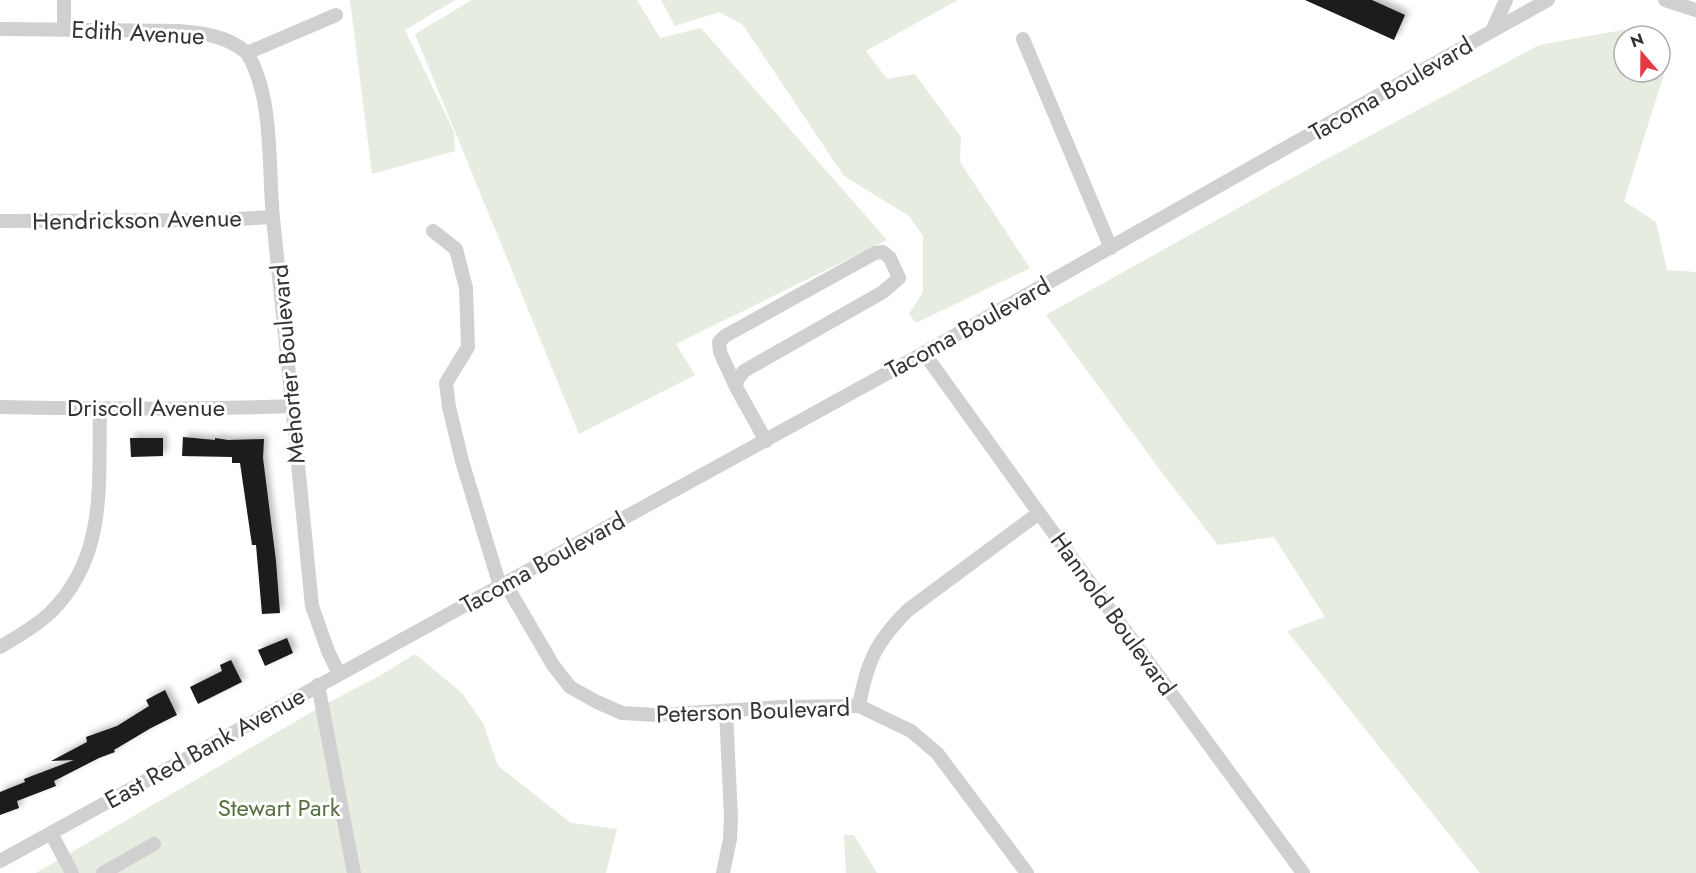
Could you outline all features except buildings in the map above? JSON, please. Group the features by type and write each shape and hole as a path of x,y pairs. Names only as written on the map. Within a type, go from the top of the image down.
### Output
{"street":[{"path":"64,0 64,29"},
{"name":"Tacoma Boulevard","path":"411,634 924,353 1492,31 1506,0"},
{"path":"1492,31 1548,0"},
{"path":"1665,0 1696,10"},
{"path":"247,53 336,15"},
{"name":"Edith Avenue","path":"0,29 206,33 237,44 247,53"},
{"path":"1023,39 1112,248"},
{"name":"Mehorter Boulevard","path":"247,53 257,74 266,118 273,218 312,606 339,674"},
{"name":"Hendrickson Avenue","path":"0,221 273,218"},
{"name":"Peterson Boulevard","path":"434,231 456,249 466,288 468,347 446,384 462,461 502,585 553,666 570,687 622,713 656,715 782,706 859,706 911,730 937,753 1027,873"},
{"path":"736,387 737,380 744,371 893,285 898,278 890,258 884,252 875,253 724,336 719,342 720,352 736,387 766,441"},
{"name":"Hannold Boulevard","path":"924,353 1303,873"},
{"name":"Driscoll Avenue","path":"0,407 100,409 291,406"},
{"path":"0,647 27,632 48,615 66,596 85,563 94,537 97,508 100,409"},
{"path":"859,706 869,663 877,646 891,627 908,610 1039,513"},
{"name":"East Red Bank Avenue","path":"0,861 411,634"},
{"path":"318,685 354,873"},
{"path":"723,873 730,839 731,817 726,711"},
{"path":"51,833 72,873"},
{"path":"103,873 154,844"}],"green space":[{"path":"350,0 455,0 405,30 454,132 455,151 372,174"},
{"path":"472,0 637,0 660,38 701,28 887,240 676,344 695,375 579,434 415,34"},
{"path":"661,0 958,0 866,51 887,79 915,74 961,137 960,162 1030,268 916,323 909,314 923,292 923,236 909,216 844,176 743,25 719,12 675,26"},
{"path":"1612,32 1612,84 1661,84 1624,201 1656,222 1667,270 1696,272 1696,873 1480,873 1287,631 1325,617 1274,537 1218,545 1046,315 1321,162 1539,45"},
{"name":"Stewart Park","path":"415,654 462,693 483,723 498,766 571,823 617,829 606,873 36,873 324,705"},
{"path":"844,835 854,835 877,873 846,873"}]}
